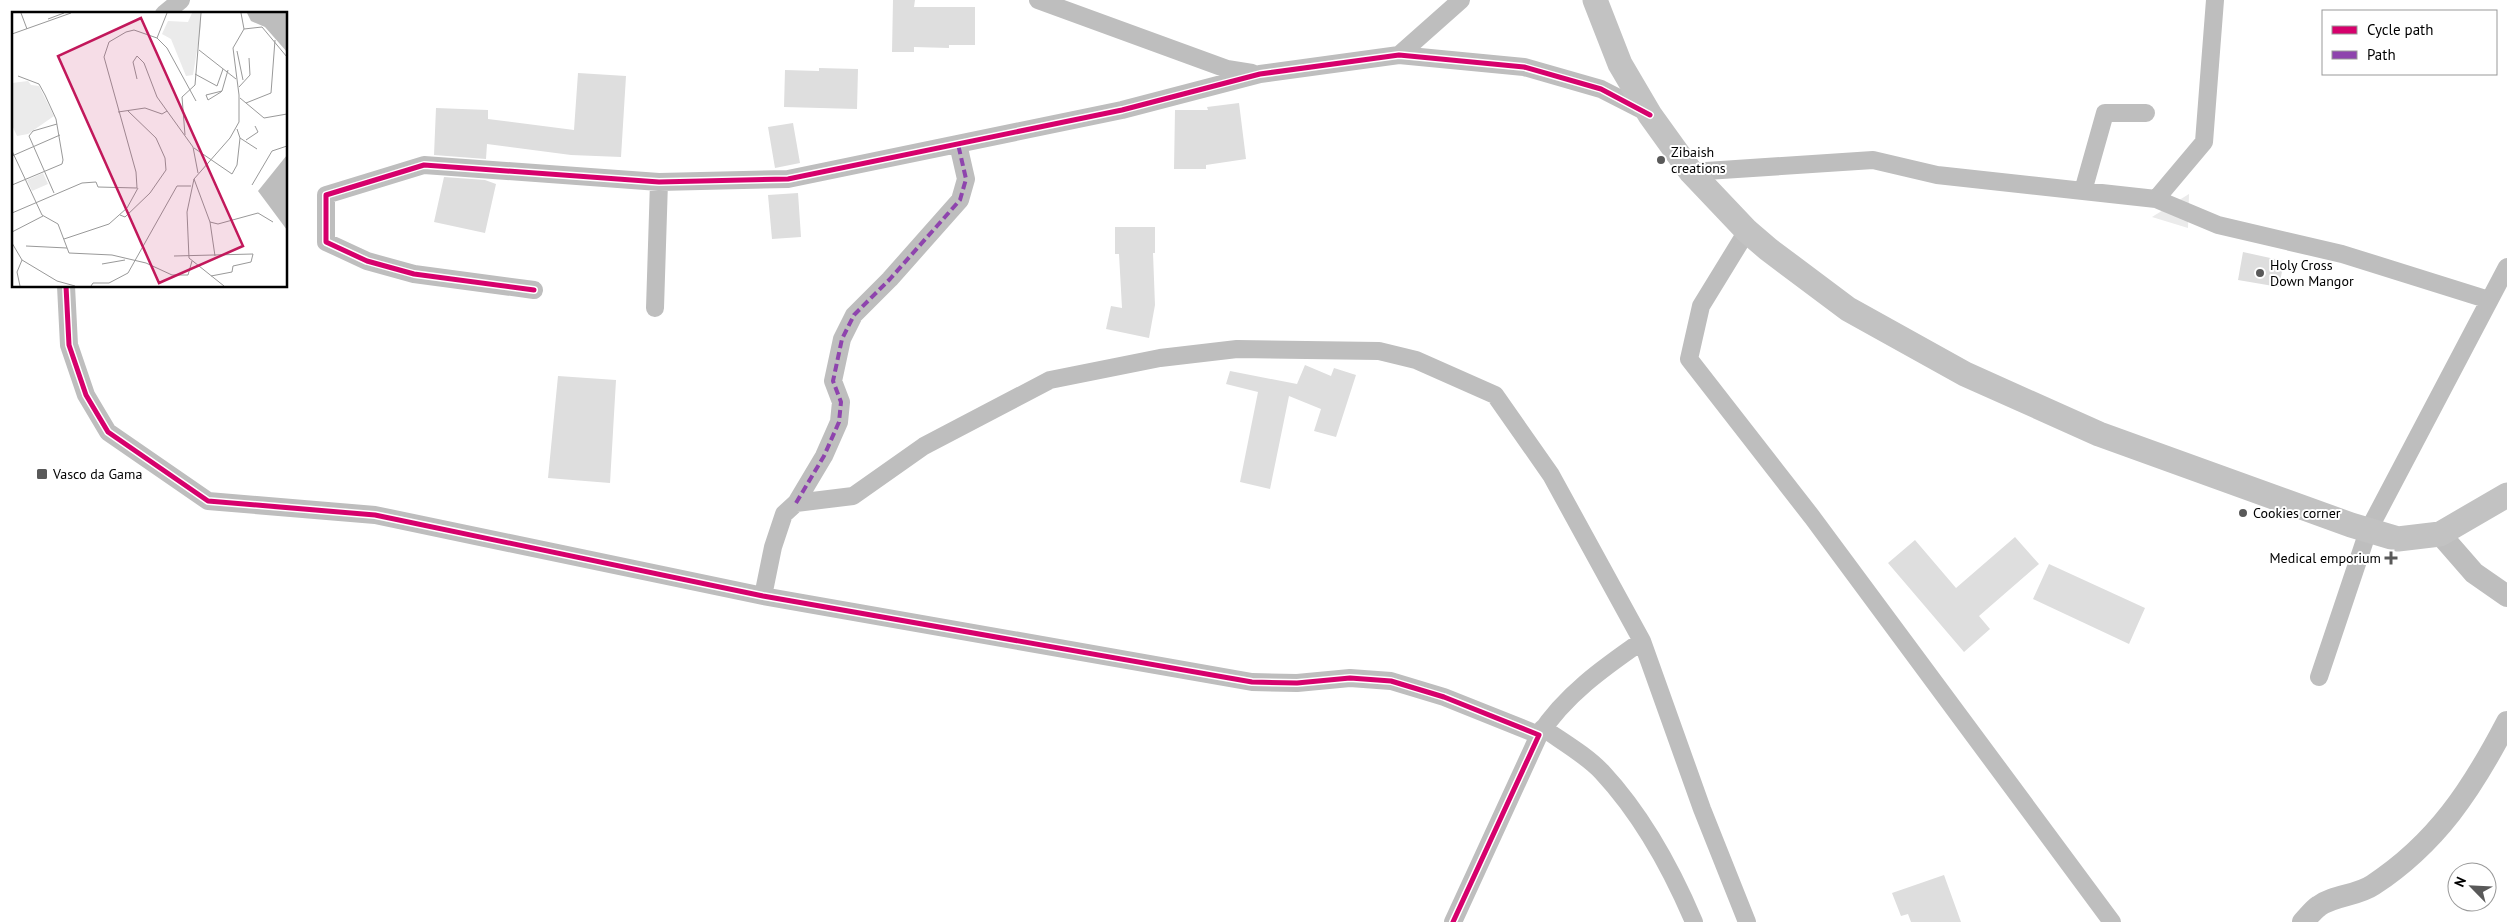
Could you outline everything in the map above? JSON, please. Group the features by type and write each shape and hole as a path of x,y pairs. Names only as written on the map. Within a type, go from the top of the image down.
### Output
{"main road":[{"path":"1595,0 1620,64 1650,114 1691,172 1748,231 1768,249 1848,309 1965,374 2098,434 2368,531 2398,540 2440,534 2507,495"}],"street":[{"path":"166,12 181,0"},
{"path":"1038,0 1227,69 1260,74"},
{"path":"1399,55 1461,0"},
{"path":"2156,200 2204,142 2215,0"},
{"path":"534,290 414,274 367,261 326,242 326,195 424,165 659,182 788,179 1122,110 1260,74 1399,55 1524,67 1601,89 1650,114"},
{"path":"2083,191 2105,113 2146,113"},
{"path":"763,596 773,547 784,514 796,503 824,456 839,422 841,402 833,381 842,339 854,314 890,279 960,200 966,179 958,144"},
{"path":"1691,172 1873,160 1937,175 2156,200 2218,225 2342,254 2489,300"},
{"path":"655,308 659,182"},
{"path":"1748,231 1701,306 1689,359 1812,517 2112,922"},
{"path":"2319,677 2368,531 2507,267"},
{"path":"66,288 69,344 86,394 108,432 208,501 375,515 763,596 1252,682 1297,683 1350,678 1391,681 1444,697 1541,732 1601,771 1631,808 1661,857 1694,922"},
{"path":"796,503 854,496 924,446 1050,380 1160,358 1237,349 1379,351 1416,360 1495,395 1551,475 1642,640 1702,809 1747,922"},
{"path":"2440,534 2474,573 2507,596"},
{"path":"1453,922 1541,732 1585,682 1642,640"},
{"path":"2303,922 2320,905 2367,889 2403,865 2455,809 2484,766 2507,722"}],"shaded area":[{"path":"2189,194 2188,228 2152,217"}],"building":[{"path":"893,0 915,0 914,7 975,7 975,45 949,45 949,48 914,47 914,52 892,52"},
{"path":"819,68 858,69 857,109 784,107 785,70 819,71"},
{"path":"578,73 626,76 621,157 571,155 487,144 486,159 434,155 436,108 488,110 488,119 574,130"},
{"path":"1239,103 1246,159 1206,165 1206,169 1174,169 1175,110 1208,110 1207,107"},
{"path":"793,123 800,163 775,168 768,127"},
{"path":"444,177 485,180 496,184 485,233 434,222"},
{"path":"798,193 801,237 772,239 768,195"},
{"path":"1115,227 1155,227 1155,253 1153,253 1155,305 1149,338 1106,329 1111,306 1122,308 1119,254 1115,254"},
{"name":"Holy Cross Down Mangor","path":"2243,252 2284,261 2279,287 2238,280"},
{"path":"1305,365 1331,376 1334,368 1356,375 1336,437 1314,431 1321,409 1289,396 1270,489 1240,482 1258,392 1226,384 1230,371 1297,384"},
{"path":"558,376 616,380 610,483 548,478"},
{"path":"2015,537 2039,564 1979,616 1990,629 1964,652 1888,563 1915,540 1956,588"},
{"path":"2049,564 2145,608 2129,644 2033,599"},
{"path":"1944,875 1961,922 1911,922 1908,914 1901,916 1892,893"}],"marked path":[{"path":"796,503 824,456 839,422 841,402 833,381 842,339 854,315 890,279 960,200 966,179 958,144"}],"cycle path":[{"path":"534,290 414,274 367,261 326,242 326,195 424,165 659,182 788,179 1122,110 1260,74 1399,55 1524,67 1601,89 1650,115"},
{"path":"66,288 69,345 86,395 108,432 208,501 375,515 763,596 1252,682 1297,683 1350,678 1391,681 1444,697 1539,735 1453,922"}],"place":[{"name":"Zibaish creations","path":"1661,160"},
{"name":"Holy Cross Down Mangor","path":"2260,273"},
{"name":"Vasco da Gama","path":"42,474"},
{"name":"Cookies corner","path":"2243,513"},
{"name":"Medical emporium","path":"2391,558"}]}
